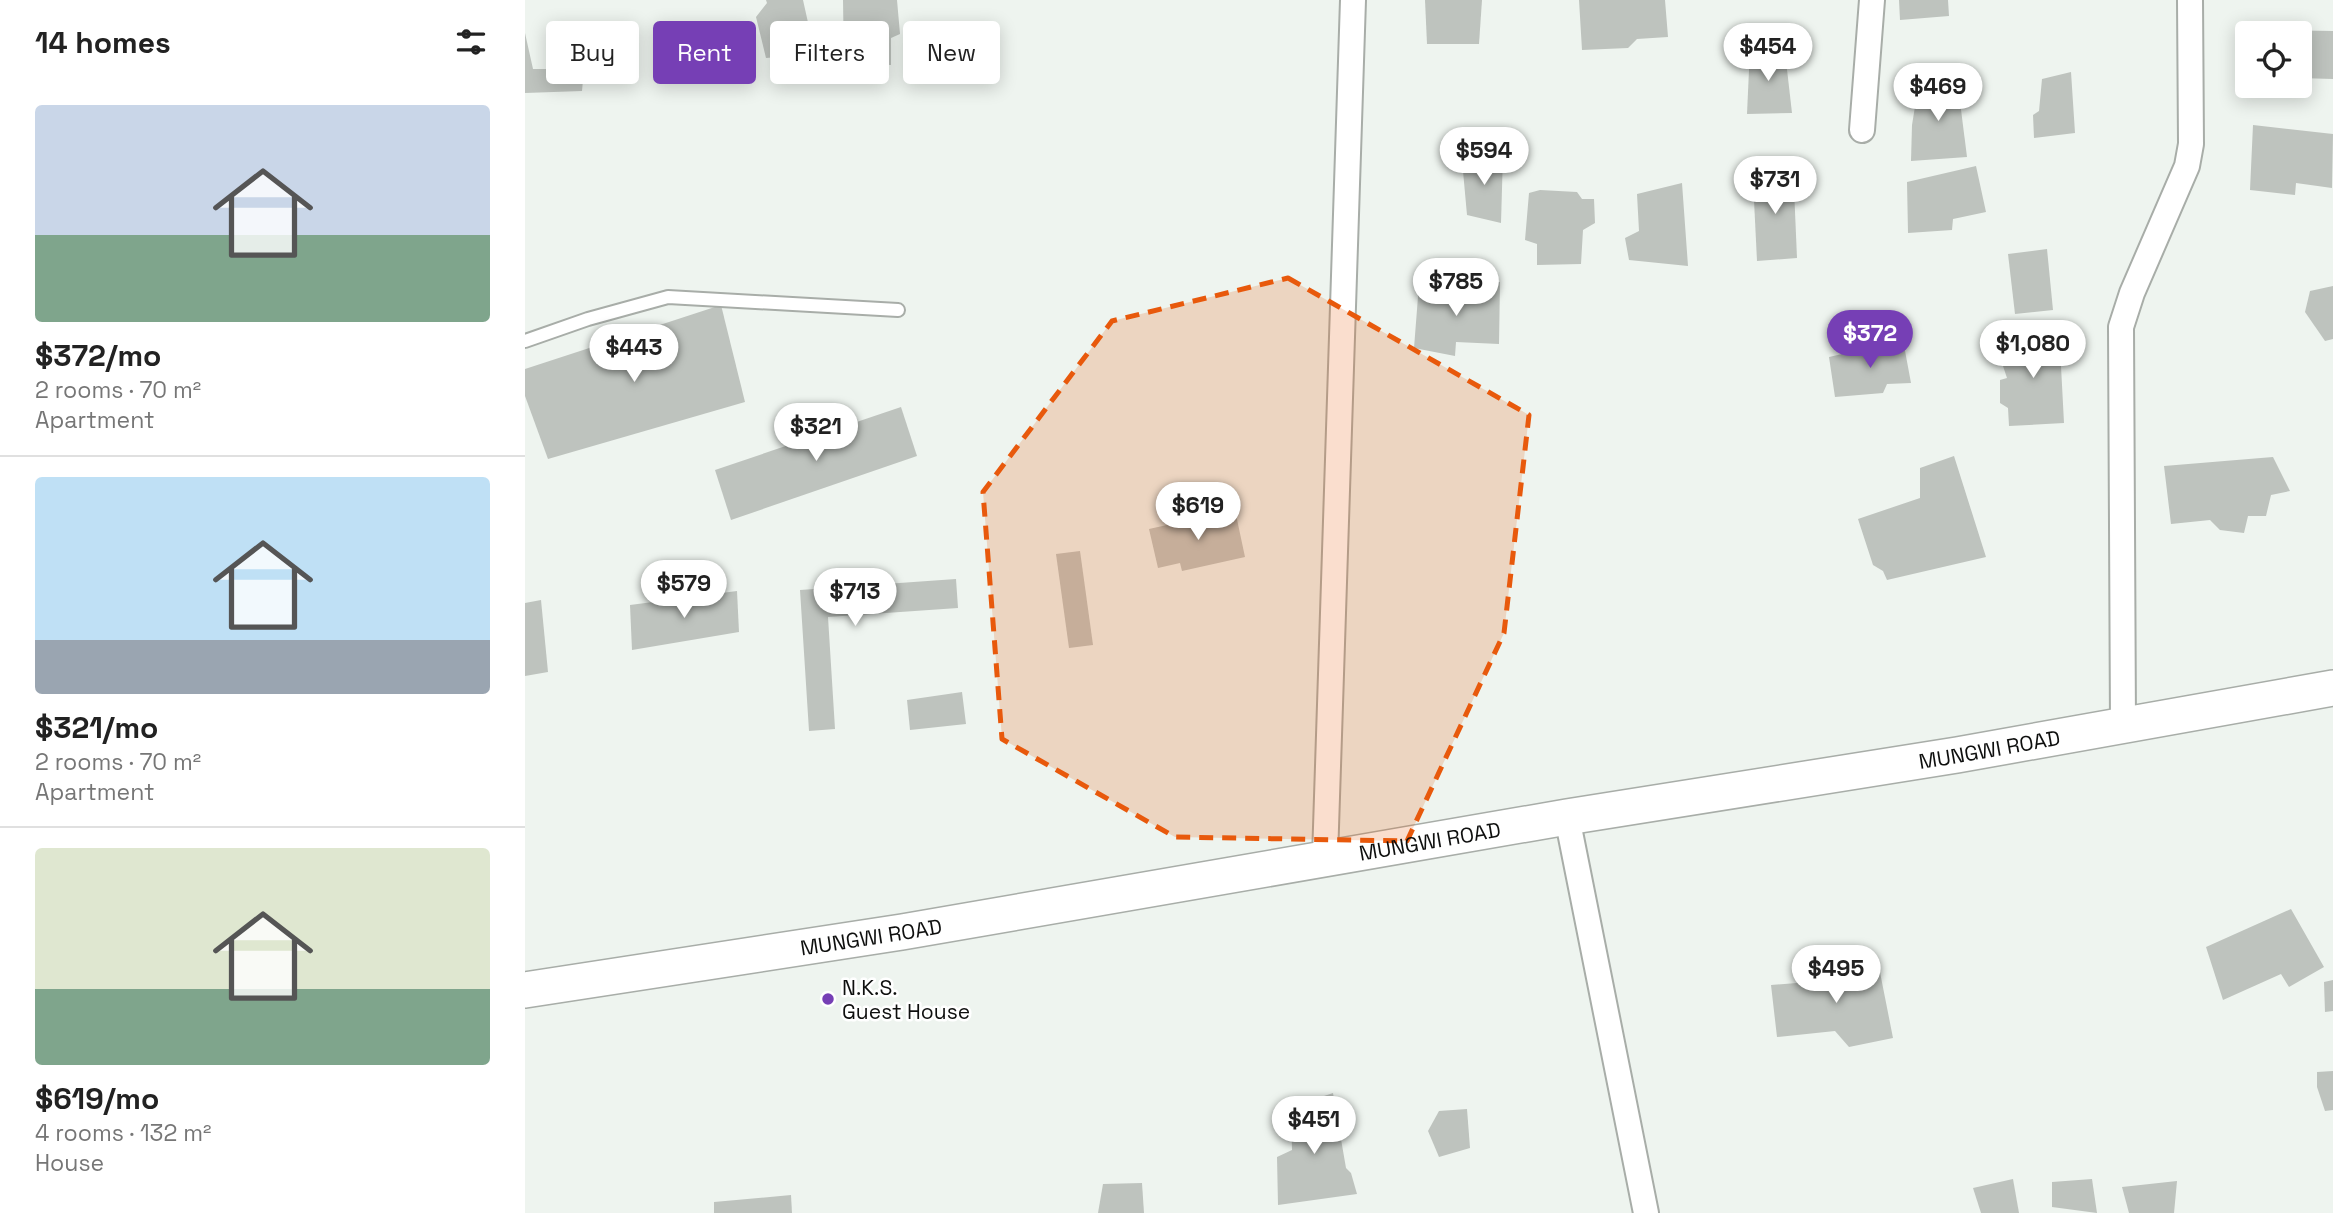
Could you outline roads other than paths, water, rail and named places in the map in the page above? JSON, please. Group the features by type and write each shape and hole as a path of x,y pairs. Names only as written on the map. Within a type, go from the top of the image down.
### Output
{"main road":[{"name":"MUNGWI ROAD","path":"525,990 902,932 1567,817 1957,755 2333,688"}],"street":[{"path":"1325,858 1353,0"},
{"path":"1862,130 1872,0"},
{"path":"2123,724 2120,565 2121,327 2132,293 2187,166 2191,144 2190,0"},
{"path":"1567,817 1646,1213"}],"lane":[{"path":"525,341 588,319 669,297 898,310"}],"place":[{"name":"N.K.S. Guest House","path":"828,999"}]}
